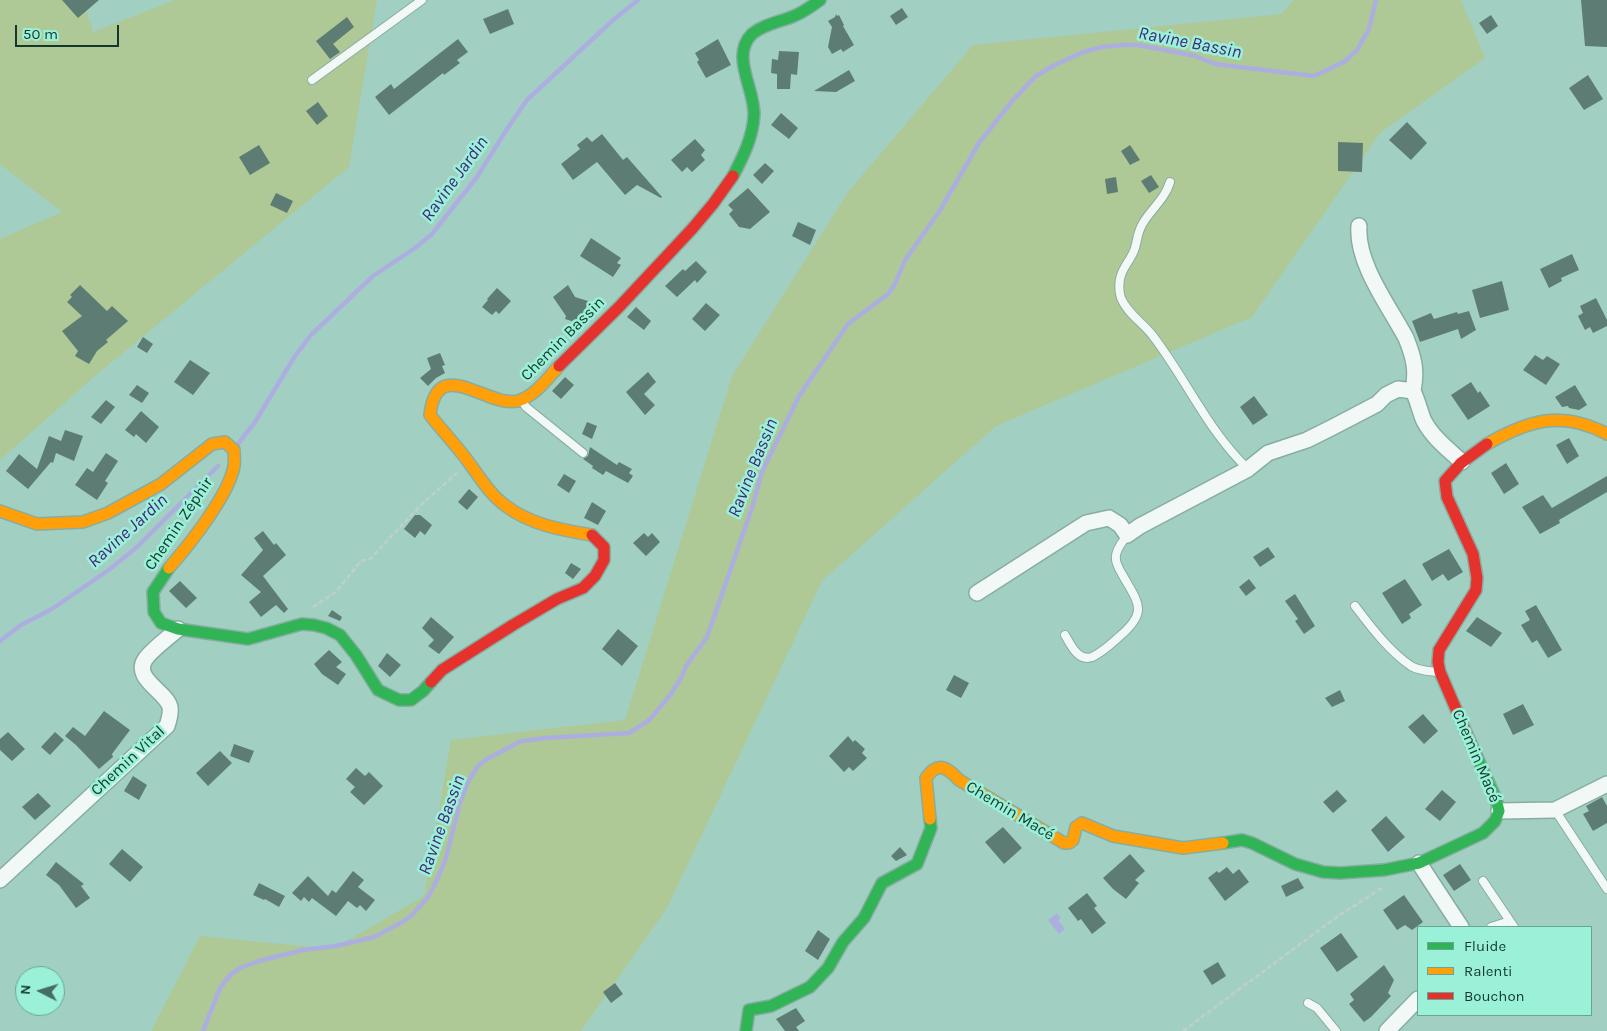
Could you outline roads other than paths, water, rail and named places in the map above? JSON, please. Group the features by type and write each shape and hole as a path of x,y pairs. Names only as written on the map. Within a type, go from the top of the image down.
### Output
{"street":[{"name":"Chemin Bassin","path":"431,682 442,670 513,625 557,599 583,588 595,576 604,560 604,547 592,535 558,529 534,522 505,506 481,480 464,456 430,416 434,397 447,384 455,383 464,385 486,397 514,402 521,400 529,396 568,356 602,326 726,189 742,159 752,130 755,111 745,72 744,45 754,31 801,13 820,0"},
{"path":"1359,226 1358,241 1366,267 1411,350 1416,367 1413,392 1424,421 1432,433 1462,462"},
{"path":"977,593 1086,523 1109,518 1120,525 1127,535 1140,526 1248,469 1268,453 1307,440 1334,427 1377,404 1386,395 1398,389 1413,392"},
{"name":"Chemin Macé","path":"746,1031 749,1010 770,1006 810,987 828,968 843,942 864,918 882,883 917,864 930,828 926,778 932,770 941,767 950,770 965,784 1064,843 1069,843 1073,840 1076,827 1082,823 1113,836 1183,848 1242,840 1295,864 1324,872 1340,873 1384,870 1419,863 1483,833 1495,821 1499,811 1496,799 1481,769 1440,672 1438,662 1439,650 1476,590 1479,580 1477,565 1447,496 1446,481 1462,462 1491,442 1532,424 1561,419 1585,425 1607,434"},
{"name":"Chemin Zéphir","path":"0,511 37,524 83,522 108,513 161,484 212,444 225,442 234,450 235,464 231,477 214,508 185,549 164,573 154,592 154,612 161,623 178,629 248,639 302,624 314,625 340,635 356,655 378,690 388,696 400,700 412,700 431,682"},
{"name":"Chemin Vital","path":"0,880 167,726 170,705 145,677 142,666 146,659 178,629"},
{"path":"1499,811 1555,810 1607,784"},
{"path":"1419,863 1460,926"},
{"path":"1387,1031 1417,999"}],"lane":[{"path":"312,80 422,0"},
{"path":"1170,182 1166,193 1143,223 1136,236 1135,249 1120,276 1119,287 1121,297 1128,309 1151,334 1181,375 1227,447 1248,469"},
{"path":"521,400 526,407 583,452"},
{"path":"1065,635 1076,652 1082,657 1088,658 1107,648 1136,620 1138,613 1136,600 1119,569 1116,556 1121,543 1127,535"},
{"path":"1354,606 1378,634 1412,667 1425,671 1440,672"},
{"path":"1555,810 1607,889"},
{"path":"1483,881 1512,924 1498,926"},
{"path":"1308,1003 1317,1008 1336,1031"}],"water":[{"path":"1057,913 1061,918 1058,920 1065,929 1059,934 1048,920"}],"waterway":[{"name":"Ravine Jardin","path":"238,444 255,422 295,356 311,335 373,276 415,248 432,234 477,177 527,100 613,20 638,0"},
{"name":"Ravine Bassin","path":"203,1031 220,988 231,974 242,967 303,950 336,946 374,937 412,915 428,897 434,886 445,861 460,803 469,780 478,766 487,759 521,741 629,733 648,721 657,711 671,694 686,666 707,637 752,508 762,472 799,396 848,324 888,294 895,284 905,260 939,212 979,143 1013,100 1036,76 1083,52 1102,47 1123,45 1138,45 1195,56 1215,64 1314,76 1344,62 1357,50 1369,29 1376,0"},
{"name":"Ravine Jardin","path":"0,641 21,625 52,609 110,569 137,547 218,466"}]}
